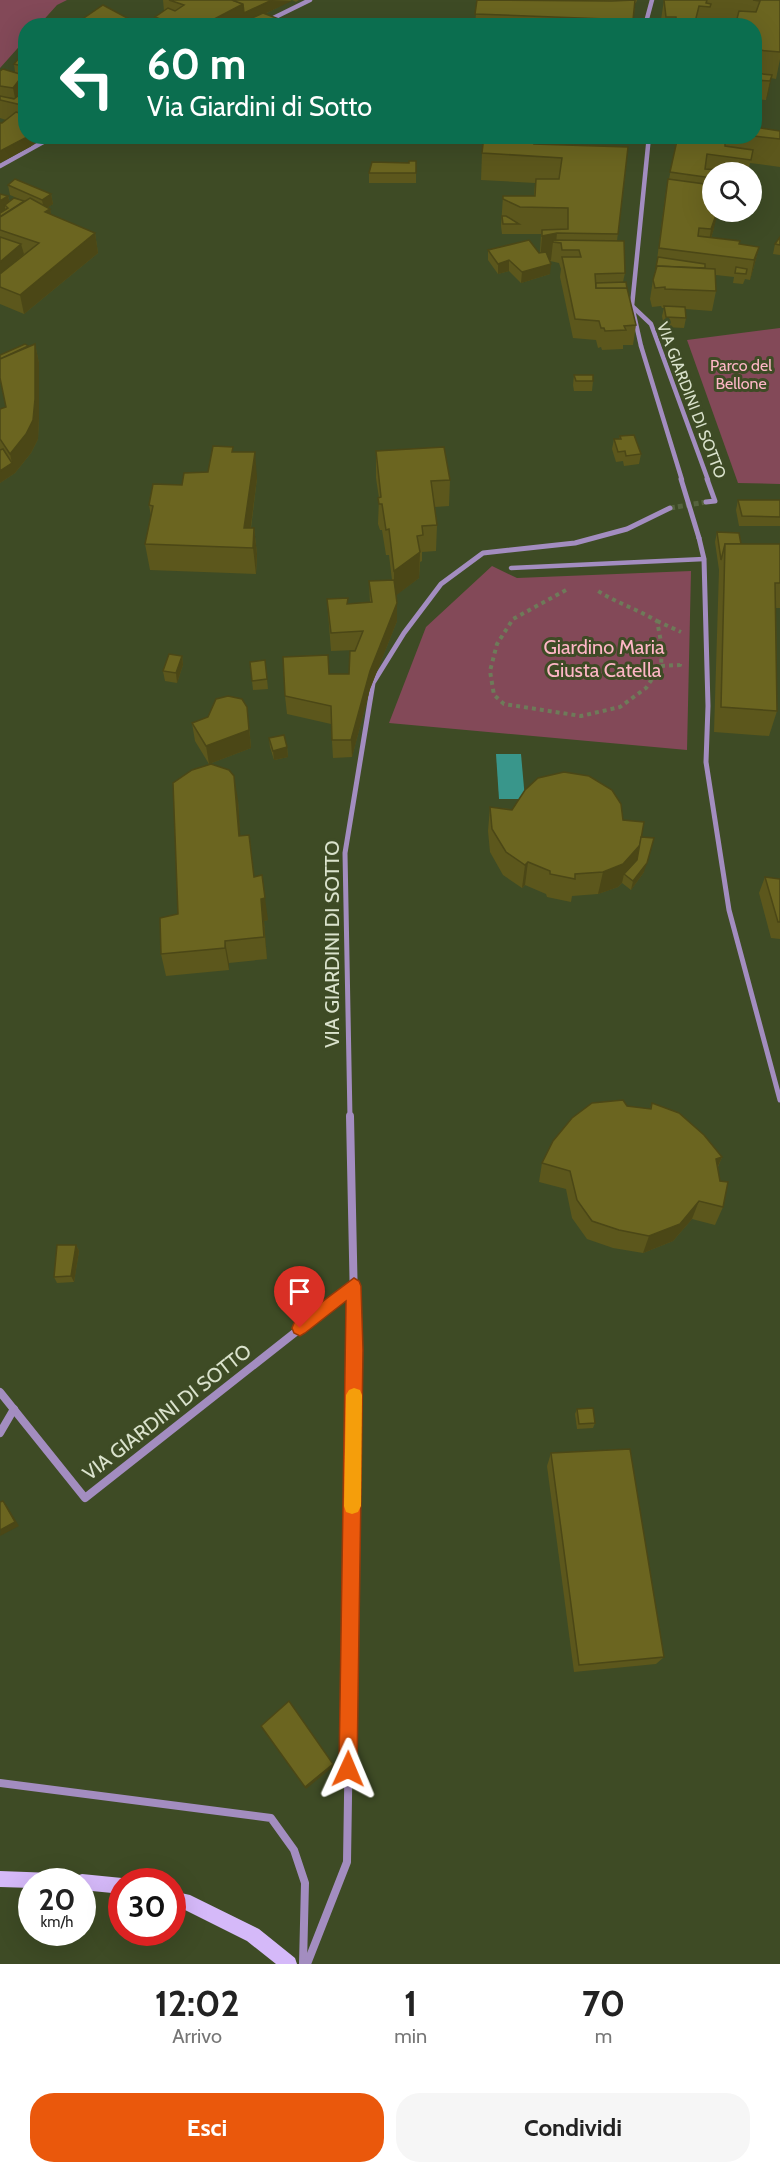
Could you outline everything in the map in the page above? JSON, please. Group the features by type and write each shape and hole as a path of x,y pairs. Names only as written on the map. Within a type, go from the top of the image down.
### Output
{"main road":[{"path":"0,1879 18,1880"},
{"path":"186,1902 253,1935 289,1964"}],"street":[{"path":"273,18 310,0"},
{"path":"647,18 652,0"},
{"path":"0,166 40,144"},
{"path":"648,144 632,306 640,346 704,559 708,706 706,762 729,910 780,1100"},
{"name":"VIA GIARDINI DI SOTTO","path":"632,306 651,324 715,501 706,502"},
{"name":"VIA GIARDINI DI SOTTO","path":"305,1964 347,1862 355,1350 345,853 374,684 404,633 441,584 483,553 575,543 627,529 670,508"},
{"path":"511,568 704,559"},
{"name":"VIA GIARDINI DI SOTTO","path":"14,1409 85,1498 354,1286"},
{"path":"0,1392 14,1409 0,1433"},
{"path":"0,1783 271,1818 294,1850 305,1883 305,1964"}],"path":[{"path":"586,565 581,579 554,598 513,619 497,644 490,671 494,695 504,704 581,716 620,707 646,688 661,666 662,647 657,621"},
{"path":"581,579 608,598 636,608 657,621 681,631"},
{"path":"661,666 680,665"}],"green space":[{"path":"0,0 67,0 57,5 45,18 18,18 18,48 0,68"},
{"name":"Parco del Bellone","path":"780,328 780,484 738,483 687,340"},
{"name":"Giardino Maria Giusta Catella","path":"492,566 517,578 691,571 687,750 389,723 426,627"}],"water":[{"path":"496,754 521,754 525,799 499,799"}],"building":[{"path":"169,0 232,0 243,4 216,18 155,17 168,8 175,11 184,5"},
{"path":"232,0 272,0 244,13 243,4"},
{"path":"477,0 635,0 633,18 475,14"},
{"path":"664,0 707,0 706,3 711,4 710,7 699,6 696,18 666,17"},
{"path":"753,0 780,0 780,52 762,50 762,18 737,18 739,11 756,12 760,1"},
{"path":"103,5 127,18 84,18"},
{"path":"263,13 276,18 252,18"},
{"path":"3,69 18,74 18,82 13,88 0,86 0,71"},
{"path":"762,74 772,75 770,81 762,80"},
{"path":"0,96 14,99 18,96 18,104 0,100"},
{"path":"18,113 18,142 0,151 0,123"},
{"path":"762,128 780,131 780,139 762,137"},
{"path":"483,144 628,147 618,234 557,233 542,236 542,230 568,229 568,208 520,207 503,199 503,196 535,196 536,179 559,179 562,158 482,153"},
{"path":"676,144 725,144 725,146 753,150 751,160 707,154 706,162 702,162 702,177 670,172"},
{"path":"409,161 416,161 416,173 369,173 372,162 409,163"},
{"path":"15,179 51,194 42,200 8,185"},
{"path":"668,179 702,184 702,222 713,222 711,229 699,228 698,236 740,241 739,244 759,247 754,260 659,248"},
{"path":"0,194 8,196 0,201"},
{"path":"14,198 24,201 0,217 0,213 8,208 5,205"},
{"path":"30,198 50,209 45,212 95,233 20,295 0,287 0,274 39,243 0,230 0,217"},
{"path":"502,216 506,216 519,224 503,224"},
{"path":"0,237 21,244 0,262"},
{"path":"529,240 539,253 546,252 551,264 522,272 509,260 498,264 488,250"},
{"path":"553,240 624,241 625,273 595,274 596,288 627,288 636,325 624,326 626,330 605,331 601,328 599,321 575,319 562,257 581,257 579,250 562,250 561,243 553,242"},
{"path":"658,257 705,264 705,268 656,267"},
{"path":"657,266 715,269 716,291 655,288 653,280"},
{"path":"736,267 747,269 746,274 735,273"},
{"path":"626,282 627,288 596,288 596,283"},
{"path":"664,306 685,307 686,318 666,317"},
{"path":"25,344 28,346 0,359 0,355"},
{"path":"35,344 33,420 26,434 10,454 0,439 0,409 6,407 0,378 0,359"},
{"path":"574,375 593,375 593,381 576,381"},
{"path":"634,435 641,454 626,456 625,451 618,452 614,439"},
{"path":"213,446 233,447 232,452 255,452 244,528 254,528 253,548 145,544 153,506 149,505 153,484 182,485 184,473 208,472"},
{"path":"444,447 450,480 431,481 437,525 422,526 423,535 417,536 420,552 394,571 389,529 386,530 382,504 379,504 378,498 381,497 376,451"},
{"path":"3,449 12,463 0,471 0,450"},
{"path":"738,500 780,500 780,517 742,516"},
{"path":"717,532 739,533 741,544 725,544 721,560"},
{"path":"725,544 780,544 780,583 775,583 777,711 721,707"},
{"path":"394,580 397,603 370,671 351,740 332,740 331,706 285,696 283,657 328,655 329,674 349,674 350,651 355,651 363,631 331,633 327,599 348,598 347,604 372,602 369,581"},
{"path":"169,654 182,656 176,673 163,671"},
{"path":"265,660 267,679 252,681 250,662"},
{"path":"228,696 242,699 247,707 249,730 206,746 192,723 208,717 216,699"},
{"path":"284,735 287,747 273,751 269,738"},
{"path":"211,764 229,770 234,776 239,836 249,835 254,877 262,875 265,898 261,899 264,937 225,941 225,948 161,954 160,918 178,914 173,783 192,770"},
{"path":"564,772 589,776 612,790 621,804 623,820 644,822 640,845 623,864 603,872 575,874 575,879 550,874 550,871 528,862 525,865 506,852 492,829 490,807 512,810 525,790 538,778"},
{"path":"641,837 654,838 647,863 633,881 624,874 637,860"},
{"path":"765,877 780,879 780,922 778,922"},
{"path":"623,1100 627,1106 651,1109 652,1103 679,1113 704,1135 722,1157 716,1159 720,1181 728,1182 723,1207 699,1201 680,1224 649,1236 619,1230 592,1221 577,1200 570,1171 542,1163 553,1141 572,1118 592,1103"},
{"path":"57,1245 76,1245 71,1276 54,1277"},
{"path":"593,1408 595,1423 579,1424 577,1409"},
{"path":"630,1449 664,1657 579,1665 551,1453"},
{"path":"3,1501 15,1522 0,1530 0,1502"},
{"path":"289,1701 333,1764 305,1787 261,1726"}],"tunnel":[{"path":"670,508 706,502"}],"slow traffic":[{"path":"352,1506 354,1395"}],"route":[{"path":"300,1328 354,1286 348,1769"}]}
